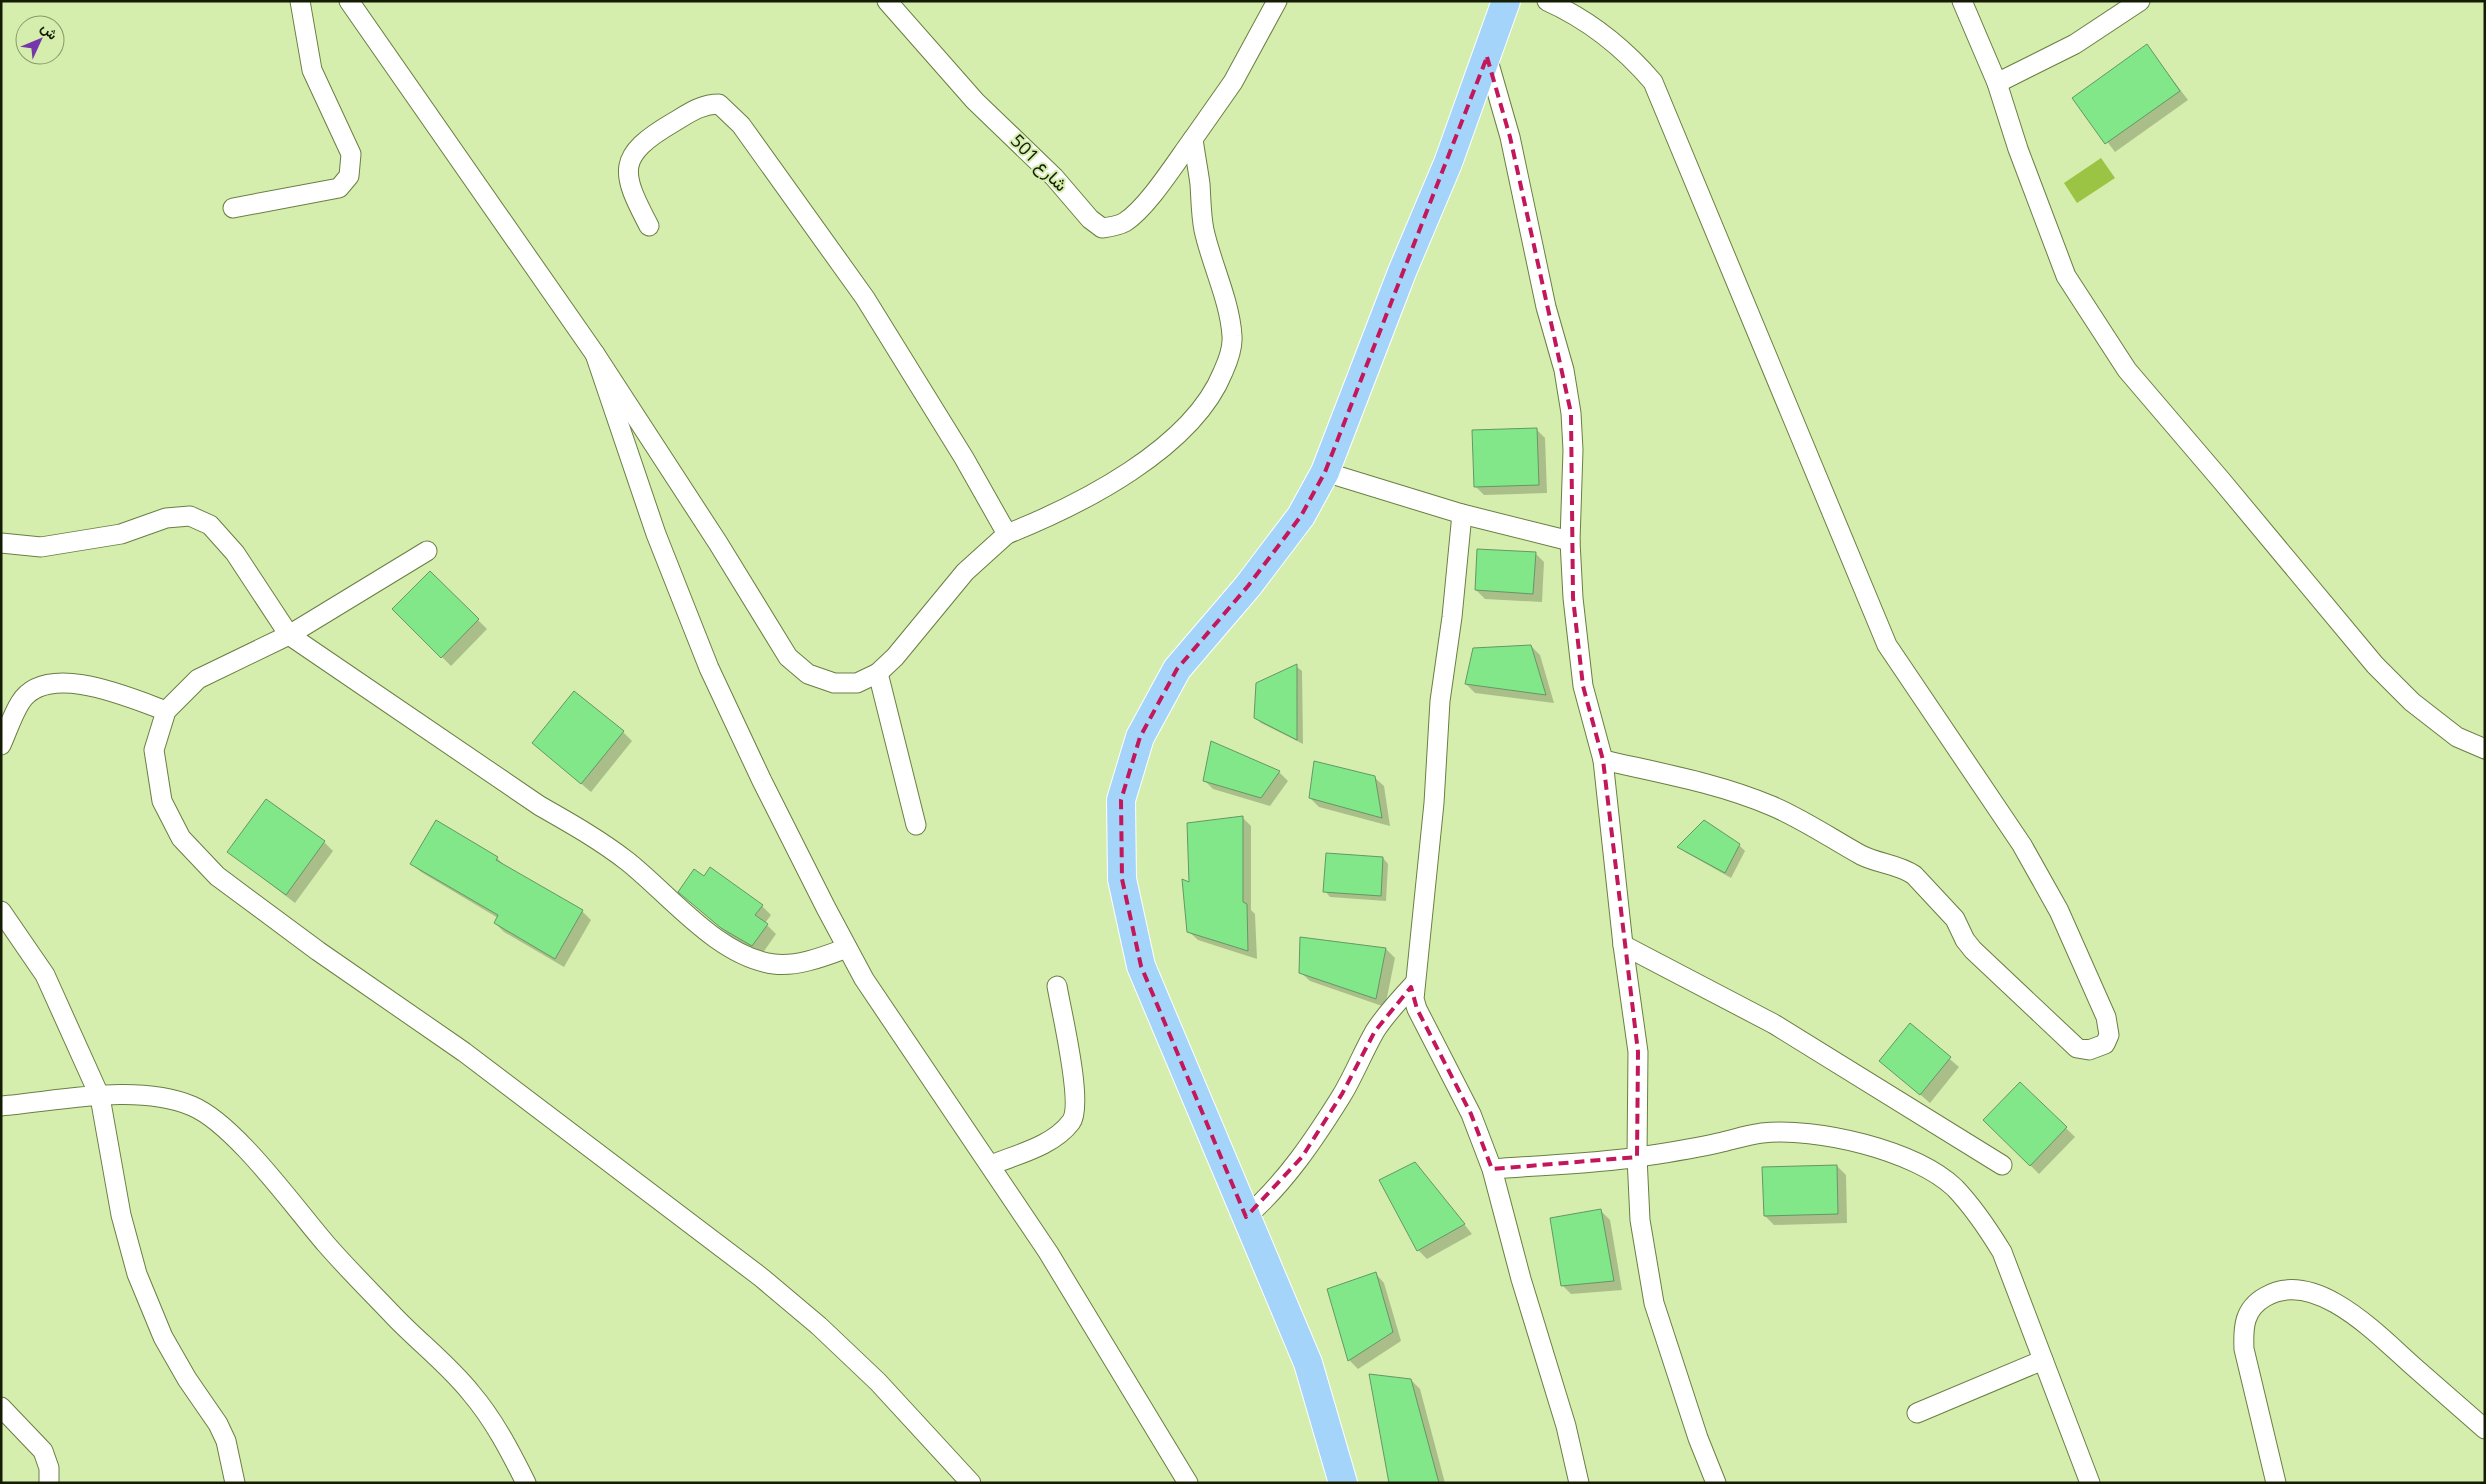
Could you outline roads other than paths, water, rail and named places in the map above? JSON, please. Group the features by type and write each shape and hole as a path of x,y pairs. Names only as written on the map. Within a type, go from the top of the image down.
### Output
{"main road":[{"path":"1340,1477 1308,1363 1141,966 1122,879 1121,800 1140,738 1177,669 1248,586 1301,516 1325,472 1487,58 1506,1"}],"street":[{"path":"233,208 339,188 349,176 351,154 312,70 300,1"},
{"path":"349,1 595,354 713,535 788,657 808,674 834,683 856,683 878,673 895,657 964,572 1007,534 1049,517 1117,479 1160,449 1192,421 1216,391 1229,358 1232,336 1222,290 1204,229 1193,139 1233,82 1277,1"},
{"name":"شارع 501","path":"887,1 975,101 1054,177 1090,219 1102,228 1113,227 1124,222 1137,211 1193,139"},
{"path":"1546,1 1563,8 1631,56 1653,82 1887,644 2022,845 2059,911 2106,1017 2109,1035 2105,1044 2089,1050 2077,1048 1973,950 1965,940 1955,919 1914,875 1906,870 1872,860 1772,806 1743,795 1603,760"},
{"path":"1962,1 1997,83 2018,149 2066,276 2126,370 2221,480 2375,665 2412,702 2457,737 2485,748"},
{"path":"1997,83 2075,44 2140,1"},
{"path":"1487,58 1510,137 1546,307 1564,370 1571,413 1573,450 1570,541 1573,598 1583,686 1603,760 1623,945 1638,1052 1637,1157 1640,1220 1654,1304 1698,1438 1716,1483"},
{"path":"649,226 628,185 630,161 635,149 652,135 698,108 707,104 719,104 741,125 865,298 964,458 1007,534"},
{"path":"595,354 656,534 709,668 762,782 848,948 864,978 936,1088 991,1165 1048,1252 1188,1483"},
{"path":"1325,472 1462,514 1570,541"},
{"path":"1462,514 1452,617 1440,702 1433,813 1414,984 1417,1009 1471,1114 1492,1169 1521,1279 1566,1426 1579,1483"},
{"path":"1,544 41,547 121,534 166,518 190,516 210,525 235,554 289,635 540,806 579,828 627,861 684,914 745,957 775,964 817,959 848,948"},
{"path":"427,551 289,635 198,680 166,711 154,750 162,801 181,838 217,876 318,951 472,1058 762,1278 819,1326 878,1382 971,1483"},
{"path":"878,673 916,825"},
{"path":"1,745 20,702 35,689 53,683 77,684 96,688 166,711"},
{"path":"1,910 45,975 100,1096 121,1214 137,1274 163,1337 186,1378 218,1424 226,1441 235,1483"},
{"path":"1623,945 1774,1024 2002,1165"},
{"path":"1246,1218 1268,1198 1302,1157 1342,1094 1380,1024 1414,984"},
{"path":"991,1165 1048,1142 1072,1121 1076,1096 1057,986"},
{"path":"1,1106 100,1096 160,1097 194,1107 224,1128 254,1158 327,1245 394,1317 471,1392 499,1431 526,1483"},
{"path":"1492,1169 1637,1157 1760,1133 1809,1132 1888,1152 1933,1172 1954,1188 1984,1221 2002,1252 2090,1483"},
{"path":"2276,1483 2244,1349 2243,1328 2248,1312 2258,1301 2270,1294 2285,1290 2297,1290 2330,1300 2356,1316 2485,1429"},
{"path":"1917,1413 2043,1360"},
{"path":"1,1407 43,1451 49,1468 49,1483"}]}
